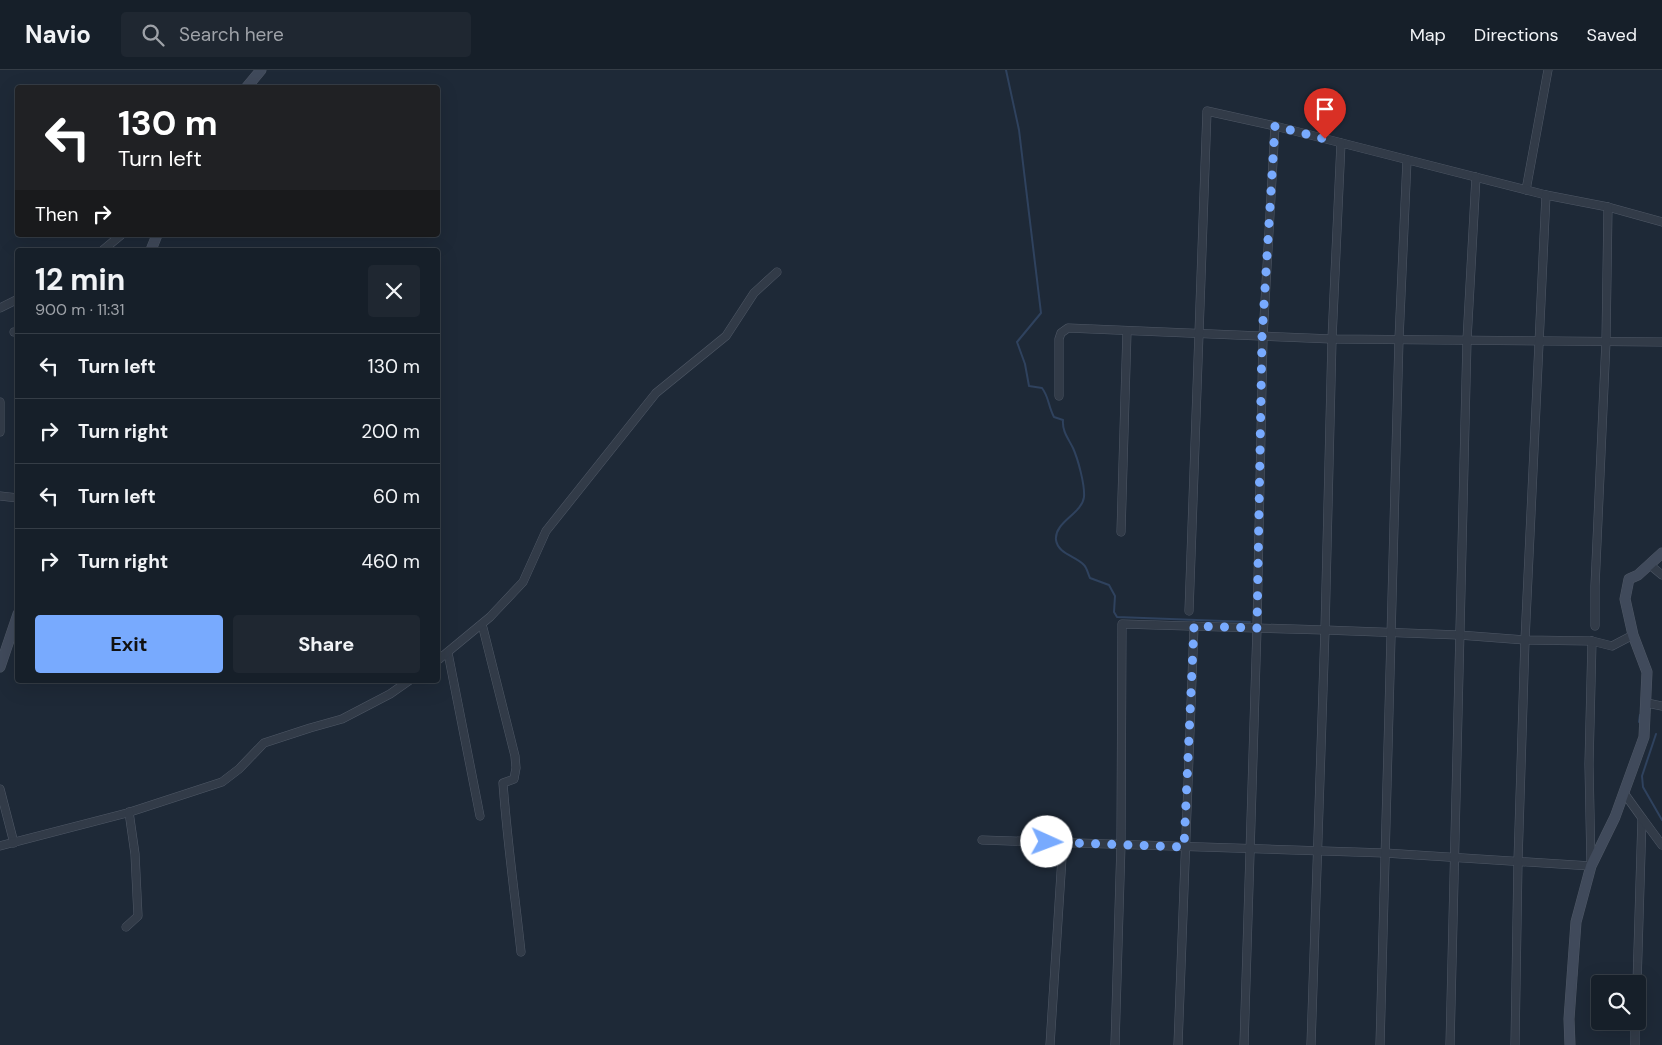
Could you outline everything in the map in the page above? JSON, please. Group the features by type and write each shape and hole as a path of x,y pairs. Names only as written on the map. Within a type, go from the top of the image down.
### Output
{"street":[{"path":"248,85 261,70"},
{"path":"1526,190 1548,70"},
{"path":"1189,611 1207,111 1275,126 1546,195 1608,207 1662,222"},
{"path":"1244,1045 1257,628 1262,337 1275,126"},
{"path":"1311,1045 1325,630 1332,339 1341,143"},
{"path":"1380,1045 1399,339 1407,160"},
{"path":"1450,1045 1467,340 1476,177"},
{"path":"1515,1045 1518,861 1525,640 1546,195"},
{"path":"1595,626 1595,586 1606,341 1608,207"},
{"path":"105,248 119,237"},
{"path":"440,659 490,618 524,582 546,532 656,393 726,336 754,293 777,272"},
{"path":"0,308 15,300"},
{"path":"1059,396 1060,339 1061,333 1068,328 1332,339 1662,342"},
{"path":"1121,532 1127,330"},
{"path":"0,402 0,432"},
{"path":"0,496 15,498"},
{"path":"1570,1045 1569,1019 1576,922 1591,866 1616,817 1644,737 1647,672 1633,635 1625,599 1629,579 1638,575 1662,553"},
{"path":"1650,565 1662,575"},
{"path":"0,667 15,623"},
{"path":"1115,1045 1121,844 1122,624 1592,641 1608,646 1633,635"},
{"path":"480,626 515,756 516,768 514,779 503,783 507,838 513,874 521,952"},
{"path":"1178,1045 1184,847 1194,626"},
{"path":"1591,866 1589,764 1592,641"},
{"path":"448,653 480,816"},
{"path":"0,846 129,812 222,782 264,743 342,719 390,694 406,683"},
{"path":"1646,703 1662,706"},
{"path":"0,789 14,843"},
{"path":"1624,793 1662,845"},
{"path":"126,927 138,916 135,854 129,812"},
{"path":"1637,975 1642,818"},
{"path":"982,840 1385,853 1591,866"},
{"path":"1050,1045 1063,842"},
{"path":"1635,1030 1635,1045"}],"waterway":[{"path":"1006,70 1019,130 1041,313 1017,342 1025,364 1029,386 1042,388 1054,417 1063,420 1064,431 1075,453 1083,486 1084,497 1082,503 1059,528 1056,540 1057,545 1084,565 1090,578 1109,585 1115,596 1114,612 1117,617 1250,622"},
{"path":"1639,722 1640,715"},
{"path":"1656,734 1642,776 1643,787 1662,820"}],"route":[{"path":"1047,842 1184,847 1194,626 1257,628 1262,337 1275,126 1325,139"}]}
